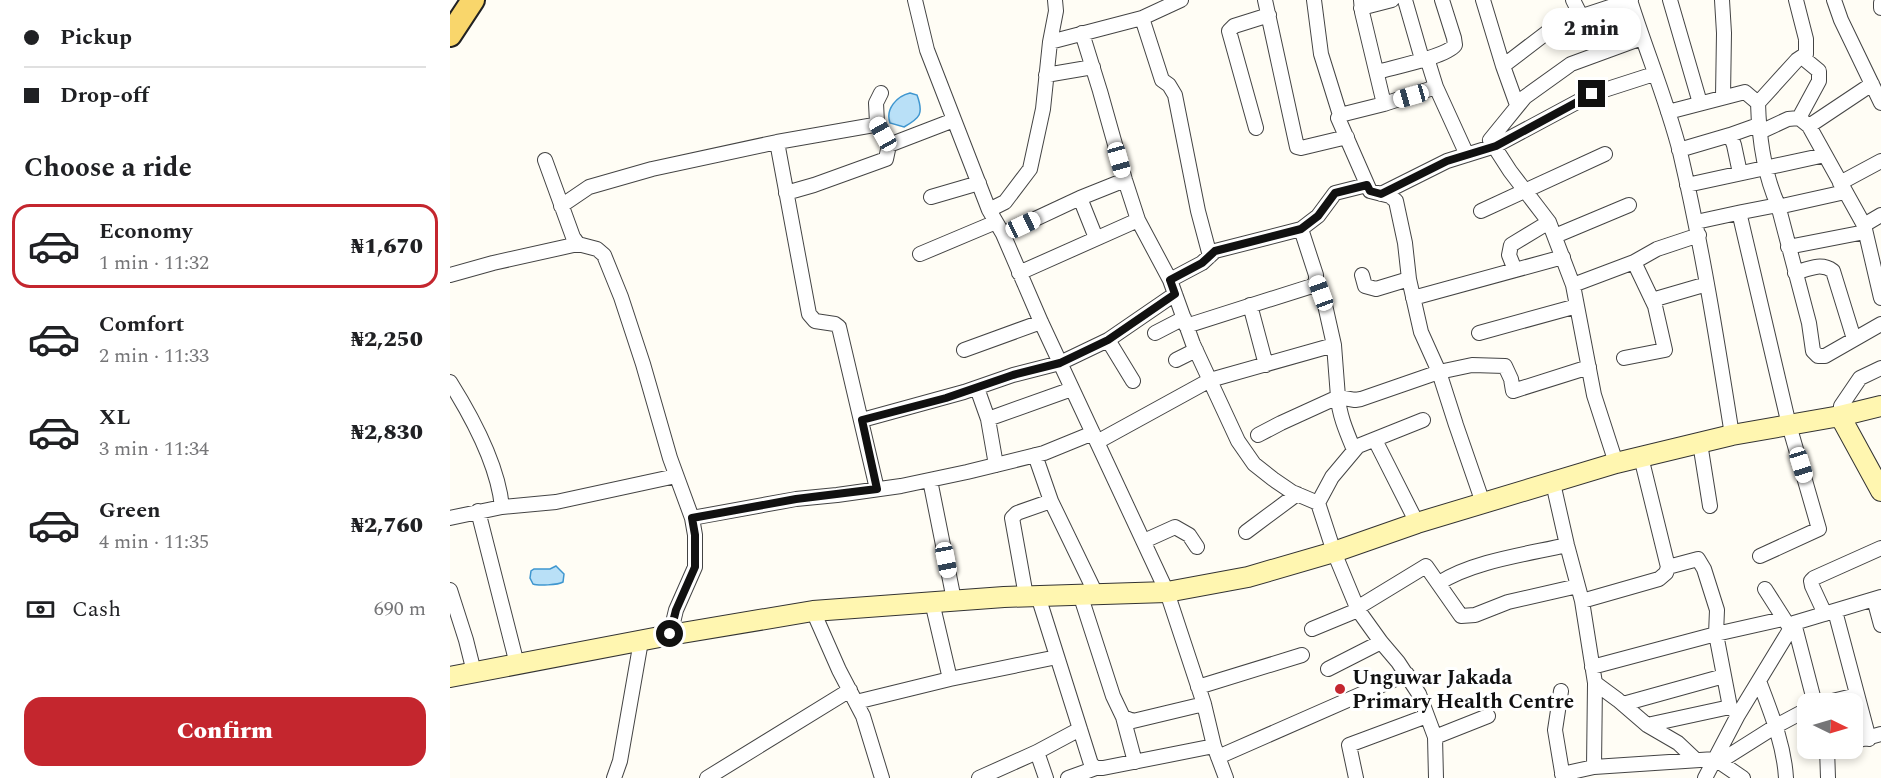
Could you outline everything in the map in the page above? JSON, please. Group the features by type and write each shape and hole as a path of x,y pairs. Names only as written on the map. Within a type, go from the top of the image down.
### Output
{"main road":[{"path":"450,35 473,0"}],"street":[{"path":"915,0 927,50 979,183 1167,592 1226,778"},
{"path":"996,222 1005,202 1030,169 1043,109 1056,10 1055,0"},
{"path":"1050,42 1142,18 1181,0"},
{"path":"1265,0 1297,147 1347,137"},
{"path":"1314,0 1321,54 1340,115 1339,123 1353,148 1370,191 1390,196 1396,201 1405,243 1409,279 1421,332 1439,372 1483,503"},
{"path":"1384,104 1361,4 1392,0"},
{"path":"1405,0 1436,87 1467,155"},
{"path":"1377,72 1452,49 1455,45 1442,0"},
{"path":"1483,0 1517,105"},
{"path":"1573,0 1581,16"},
{"path":"1503,66 1558,24 1630,0 1679,150 1697,228 1732,435"},
{"path":"1670,0 1700,103"},
{"path":"1722,0 1723,96"},
{"path":"1796,0 1807,50 1803,57 1797,60 1758,103 1759,129 1770,187 1778,206 1809,323 1813,351 1818,356 1825,356 1881,324"},
{"path":"1834,0 1841,20 1881,103"},
{"path":"1256,128 1229,31 1234,26 1269,15"},
{"path":"1142,18 1162,80 1169,85 1175,95 1198,211 1210,256"},
{"path":"1082,33 1138,220 1170,280 1196,350 1239,441 1254,464 1273,479 1297,494 1318,503"},
{"path":"1617,464 1594,395 1573,285 1555,236 1549,222 1510,171 1490,140 1525,97 1571,64 1642,38"},
{"path":"1803,57 1819,71 1818,81 1804,122"},
{"path":"1046,75 1093,67"},
{"path":"1381,194 1447,161 1496,146 1592,94 1654,74"},
{"path":"1679,150 1788,119 1804,122 1872,84"},
{"path":"1340,115 1436,87"},
{"path":"1668,112 1745,92 1758,103"},
{"path":"786,193 814,186 886,159 889,145 877,123 876,103 881,93"},
{"path":"889,145 954,120"},
{"path":"1804,122 1825,155 1864,228 1878,275 1881,298"},
{"path":"561,207 589,187 652,169 877,123"},
{"path":"1730,135 1740,173"},
{"path":"777,142 809,314 815,321 835,324 839,327 877,489"},
{"path":"1480,211 1605,154"},
{"path":"1687,185 1825,155"},
{"path":"545,160 561,207 578,244"},
{"path":"1573,285 1634,262 1697,228 1742,212 1778,206 1843,188 1881,161"},
{"path":"920,254 996,222 1080,198 1125,180"},
{"path":"931,197 979,183"},
{"path":"1170,280 1202,263 1215,251 1301,229 1318,216 1335,193 1367,185"},
{"path":"1080,198 1096,238"},
{"path":"1555,236 1629,205"},
{"path":"1742,212 1740,216 1789,425 1819,529 1760,556"},
{"path":"1788,248 1864,228 1881,215"},
{"path":"1019,273 1138,220"},
{"path":"1515,270 1509,255 1511,245 1549,222"},
{"path":"1301,229 1325,305 1334,345 1338,406 1354,450"},
{"path":"450,275 578,244 597,249 604,255 621,297 643,364 654,408 692,518 695,535 695,567 676,610 670,634"},
{"path":"1413,298 1563,257"},
{"path":"1624,358 1665,350 1655,306 1634,262"},
{"path":"1795,273 1820,266 1827,266 1833,271 1854,339"},
{"path":"1362,275 1365,286 1376,289 1409,279"},
{"path":"1155,333 1185,322 1312,286 1316,282"},
{"path":"1652,300 1707,284"},
{"path":"862,420 1060,363 1108,340 1175,294"},
{"path":"1250,305 1266,365"},
{"path":"1479,333 1576,306"},
{"path":"964,350 1041,322"},
{"path":"1108,340 1133,381"},
{"path":"692,518 796,499 930,480 1035,455 1095,437 1210,380 1334,345"},
{"path":"1176,360 1196,350"},
{"path":"1258,435 1338,396 1361,399 1439,372 1473,365 1505,366 1511,378 1513,391 1589,367"},
{"path":"1878,481 1840,416 1842,406 1860,378 1881,368"},
{"path":"450,382 466,408 490,462 501,496 502,507"},
{"path":"977,388 988,419 996,465"},
{"path":"988,419 1072,389"},
{"path":"450,677 670,634 813,611 954,600 1167,592 1248,577 1334,552 1417,523 1641,457 1732,435 1840,416 1881,405"},
{"path":"1423,420 1358,446 1332,477 1318,503 1334,552 1358,609 1407,674 1419,694 1435,737 1436,778"},
{"path":"1375,440 1417,523"},
{"path":"1700,443 1710,506"},
{"path":"1035,455 1088,594 1113,696 1123,717 1135,762"},
{"path":"1582,601 1659,579 1666,573 1668,567 1641,457"},
{"path":"450,518 502,507 556,502 676,476"},
{"path":"930,480 954,600"},
{"path":"1554,483 1582,601 1596,683 1594,767"},
{"path":"1246,532 1297,494"},
{"path":"1051,501 1017,513 1012,518 1032,596 1058,657 1091,764 1096,768"},
{"path":"478,511 517,664"},
{"path":"1144,541 1175,527 1189,535 1197,547"},
{"path":"1439,583 1453,574 1567,545"},
{"path":"1856,693 1830,613 1811,581 1881,548"},
{"path":"1668,567 1698,560 1704,569 1717,610 1716,634 1734,711"},
{"path":"1312,629 1358,609 1426,566 1461,616 1475,615 1508,602 1578,586"},
{"path":"1765,589 1789,624 1811,693"},
{"path":"450,590 474,672"},
{"path":"1592,667 1716,634 1789,624 1878,598 1881,625"},
{"path":"932,602 950,679"},
{"path":"813,611 839,670 863,716 882,778"},
{"path":"1705,778 1717,760 1734,711 1759,681 1789,624"},
{"path":"614,778 620,761 641,641"},
{"path":"1328,669 1381,642"},
{"path":"1198,687 1302,655"},
{"path":"707,778 853,696 1058,657"},
{"path":"1068,778 1096,768 1216,752 1407,674"},
{"path":"1623,704 1724,676"},
{"path":"1759,681 1776,726 1785,760 1786,778"},
{"path":"1596,683 1647,725 1678,743 1696,760"},
{"path":"1561,691 1555,730 1562,776 1594,767 1717,760 1797,715"},
{"path":"1123,717 1133,720 1204,704"},
{"path":"1863,709 1875,736"},
{"path":"1647,725 1734,711"},
{"path":"1356,778 1349,745 1427,716"},
{"path":"1435,737 1488,716"},
{"path":"988,776 1080,729"},
{"path":"1037,752 1046,778"},
{"path":"1827,759 1828,778"},
{"path":"1717,760 1743,778"}],"water":[{"path":"910,93 917,95 920,111 917,118 904,127 890,123 889,113 893,104"},
{"path":"556,566 564,574 563,582 548,585 533,584 530,578 531,571"}],"place":[{"name":"Unguwar Jakada Primary Health Centre","path":"1340,689"}],"route":[{"path":"670,634 676,610 695,567 695,535 692,518 768,503 877,489 862,420 946,398 1013,375 1060,363 1108,340 1175,294 1170,280 1202,263 1215,251 1301,229 1318,216 1335,193 1367,185 1370,191 1381,194 1447,161 1496,146 1592,94"}]}
